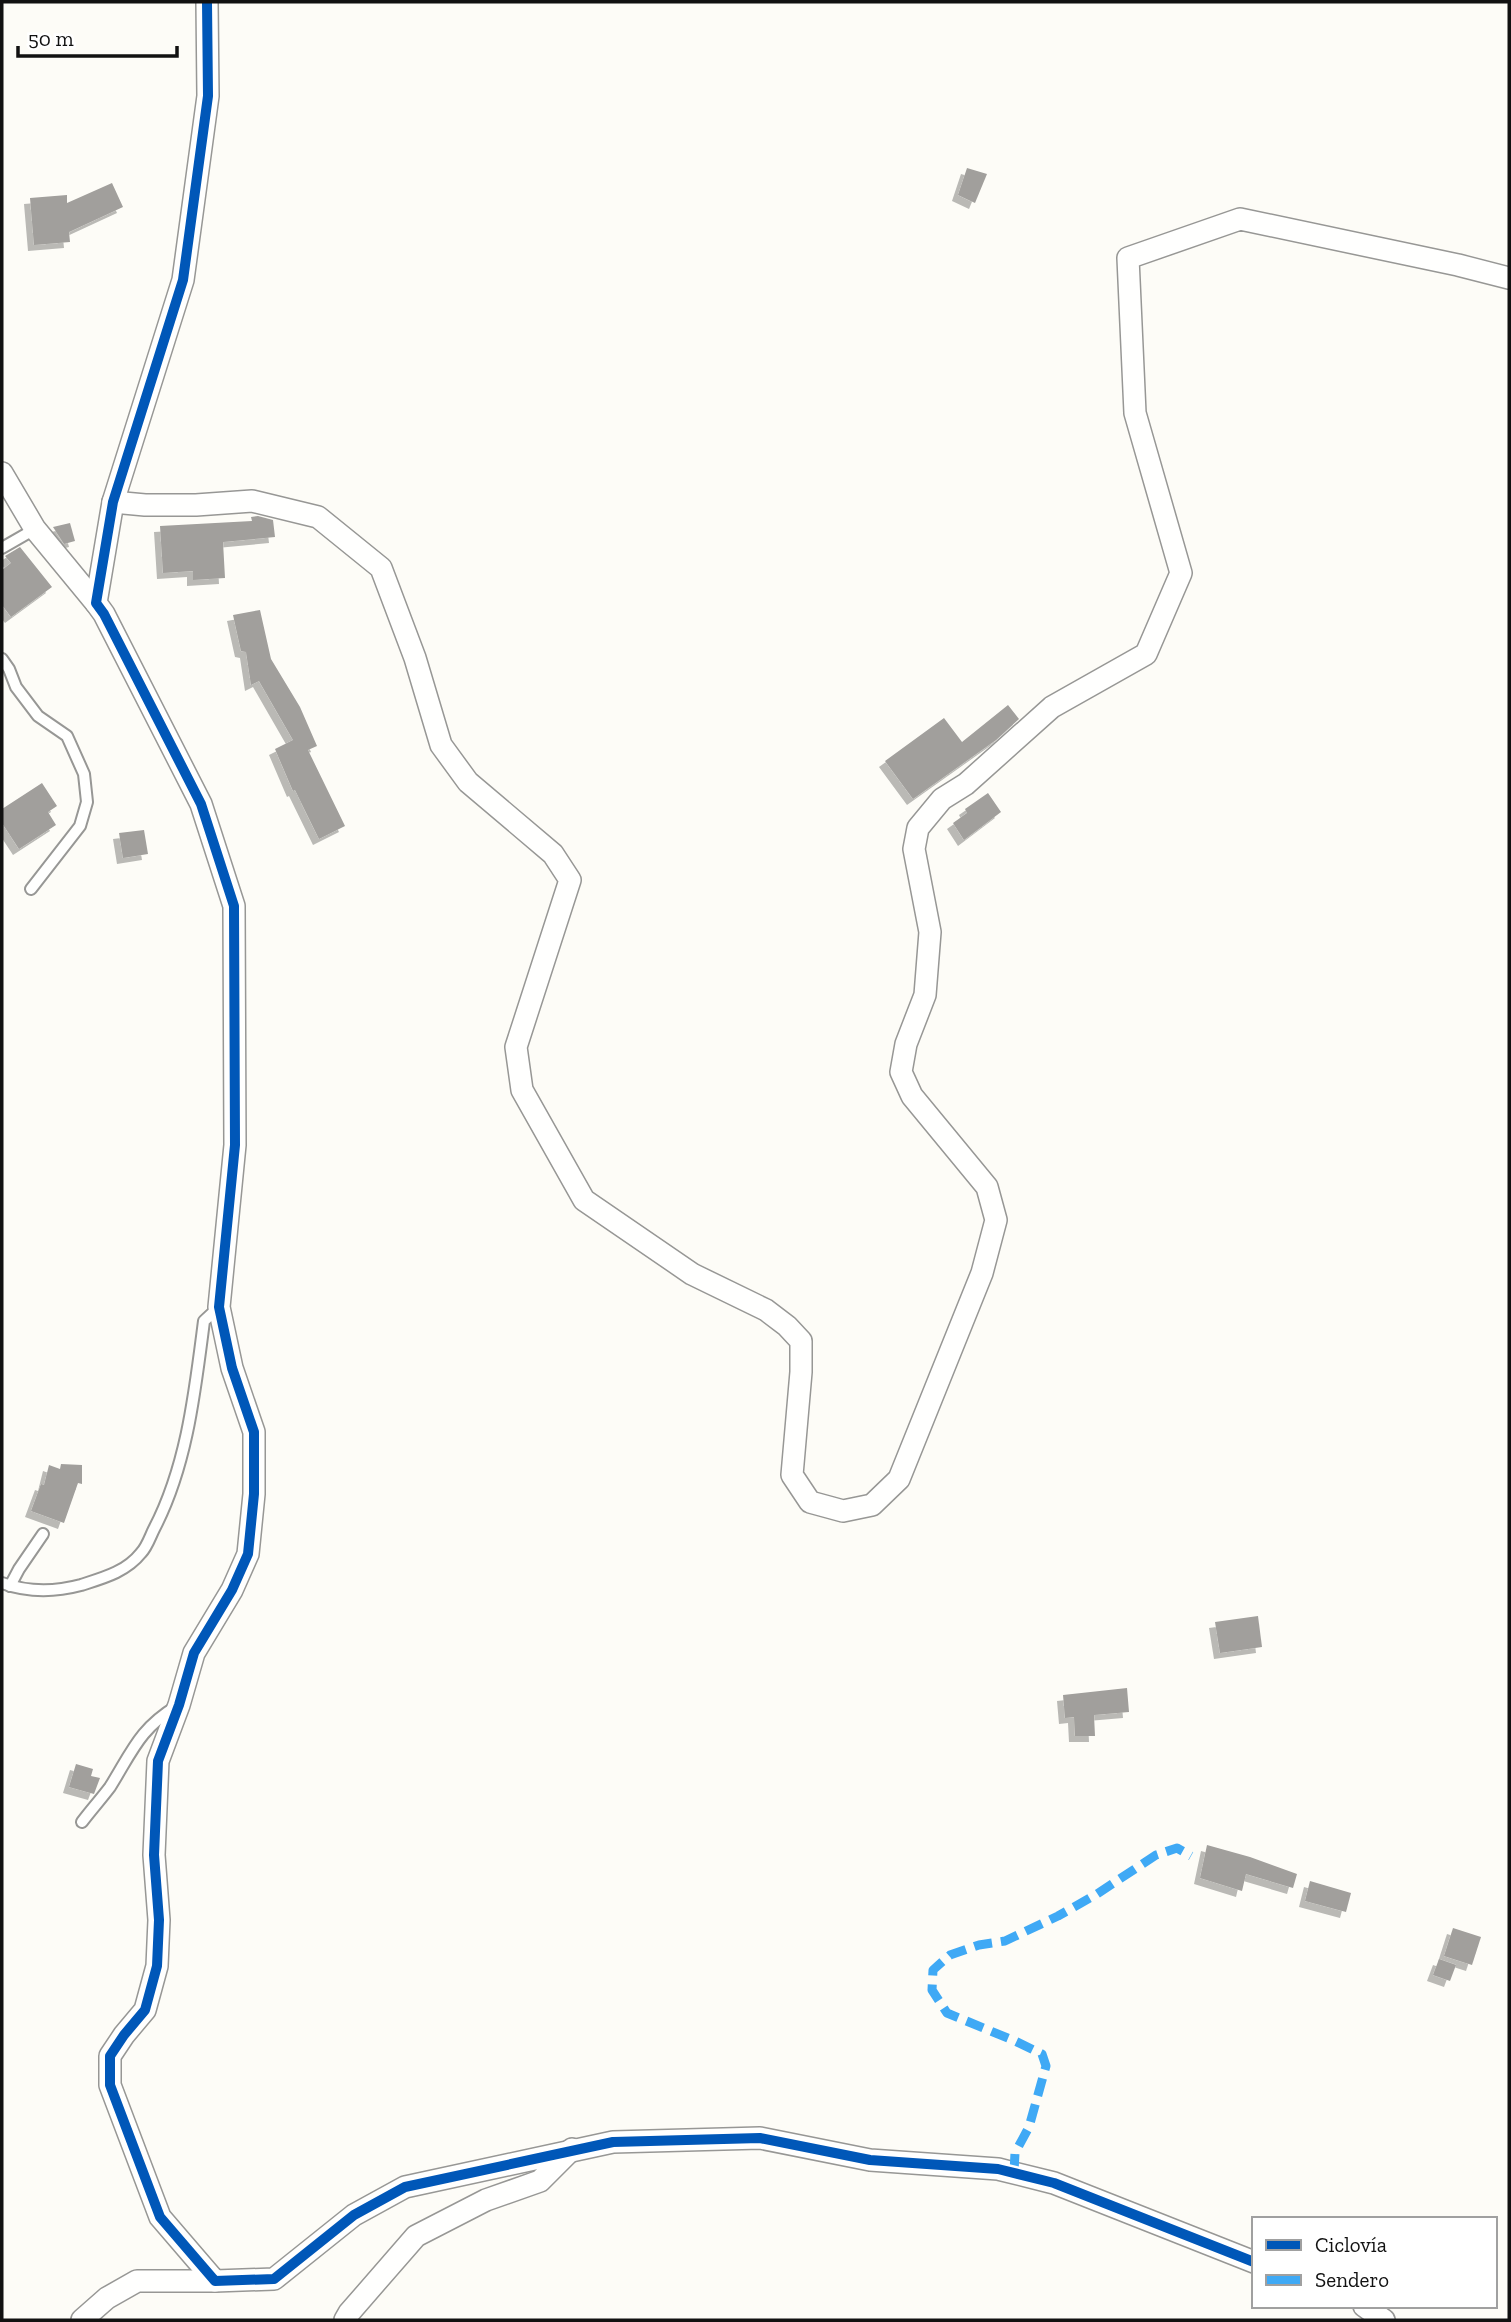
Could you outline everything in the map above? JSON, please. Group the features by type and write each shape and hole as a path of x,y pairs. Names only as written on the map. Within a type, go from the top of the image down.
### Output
{"street":[{"path":"96,603 113,502 183,280 208,96 207,2"},
{"path":"113,502 195,505 252,501 318,517 381,568 415,659 441,745 468,782 554,854 570,880 516,1047 523,1090 584,1200 692,1274 766,1310 787,1326 800,1341 801,1372 792,1475 810,1502 843,1511 872,1505 899,1479 982,1273 996,1220 987,1187 912,1096 901,1072 906,1044 925,995 930,932 914,849 918,828 942,799 966,783 1052,707 1146,654 1181,573 1135,413 1128,258 1240,219 1509,278"},
{"path":"2,473 35,529 104,614 201,804 234,906 235,1145 219,1307 232,1368 254,1432 254,1494 248,1554 232,1590 194,1653 179,1705 158,1761 154,1855 159,1920 157,1966 145,2010 110,2056 110,2085 160,2217 215,2281"},
{"path":"82,2320 107,2298 137,2281 274,2278 354,2216 405,2187 613,2141 760,2138 870,2160 1006,2171 1054,2183 1252,2261"},
{"path":"345,2320 416,2236 485,2200 540,2181 572,2150"},
{"path":"1367,2308 1384,2320"}],"lane":[{"path":"2,548 35,529"},
{"path":"2,659 9,668 16,687 38,716 67,736 84,774 88,802 80,825 31,890"},
{"path":"43,1534 6,1585 19,1590 64,1590 112,1576 141,1553 161,1516 175,1476 194,1401 204,1321 219,1307"},
{"path":"82,1822 109,1788 144,1732 160,1717 179,1705"}],"building":[{"path":"967,168 987,174 975,203 958,195"},
{"path":"112,183 123,207 69,232 70,242 34,245 30,198 67,195 67,203"},
{"path":"251,517 273,520 275,537 223,542 225,578 193,580 193,571 163,573 160,526 252,521"},
{"path":"70,523 75,541 64,544 53,527"},
{"path":"20,547 52,587 11,617 2,605 2,570 11,563 5,556"},
{"path":"260,610 271,659 300,707 317,746 308,750 345,826 319,839 295,790 293,791 275,749 293,740 259,681 251,685 246,652 241,651 233,615"},
{"path":"1008,705 1019,719 996,740 913,799 885,761 944,718 962,742"},
{"path":"42,783 57,806 48,812 56,825 19,849 2,823 2,809"},
{"path":"988,793 1001,812 964,840 953,823 967,813 965,809"},
{"path":"144,830 148,854 123,858 119,833"},
{"path":"61,1464 82,1465 82,1484 78,1483 64,1523 31,1511 41,1484 44,1485 49,1465 60,1469"},
{"path":"1258,1616 1262,1647 1220,1653 1215,1622"},
{"path":"1127,1688 1129,1712 1094,1715 1095,1736 1075,1736 1074,1717 1065,1718 1063,1695"},
{"path":"76,1764 93,1769 91,1776 100,1778 94,1794 69,1787"},
{"path":"1207,1845 1297,1874 1293,1888 1246,1874 1242,1891 1200,1878"},
{"path":"1310,1881 1351,1893 1346,1912 1305,1901"},
{"path":"1453,1928 1481,1937 1472,1965 1444,1956"},
{"path":"1439,1959 1456,1965 1450,1981 1433,1975"}],"marked path":[{"path":"1014,2172 1015,2153 1029,2127 1046,2066 1042,2054 947,2013 932,1990 933,1970 950,1955 979,1945 1005,1941 1058,1916 1156,1855 1177,1848 1191,1856"}],"cycle path":[{"path":"207,2 208,96 183,280 113,502 96,603 201,804 234,906 235,1145 219,1307 232,1368 254,1432 254,1494 248,1554 232,1590 194,1653 179,1705 158,1761 154,1855 159,1920 157,1966 145,2010 110,2056 110,2085 160,2217 215,2281 274,2279 354,2215 405,2187 613,2142 760,2138 870,2160 998,2169 1054,2183 1252,2261"}]}
